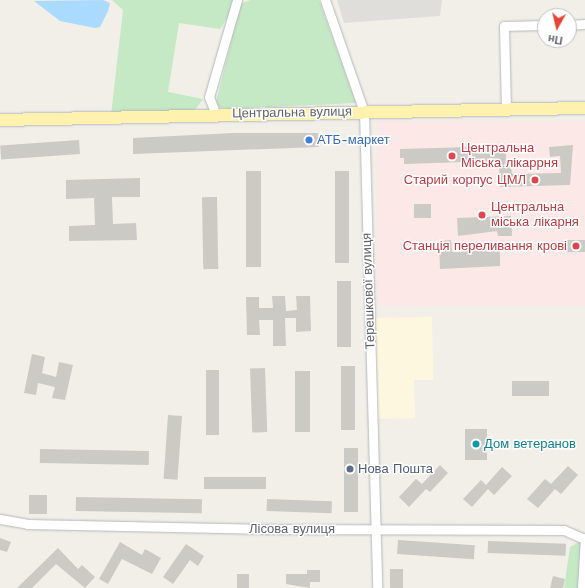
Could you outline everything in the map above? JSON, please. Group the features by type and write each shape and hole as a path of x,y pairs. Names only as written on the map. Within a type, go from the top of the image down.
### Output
{"main road":[{"name":"Центральна вулиця","path":"0,120 585,108"}],"street":[{"path":"216,115 209,98 237,0"},
{"name":"Терешкової вулиця","path":"325,0 364,112 377,588"},
{"path":"506,109 504,26 537,25"},
{"name":"Лісова вулиця","path":"0,519 34,524 376,530 564,530 584,538"},
{"path":"582,588 584,538"}],"shaded area":[{"path":"337,0 442,0 440,16 344,23"},
{"name":"Центральна міська лікарня","path":"377,121 585,121 585,306 377,306"},
{"path":"432,317 433,380 414,380 415,418 372,419 371,318"}],"green space":[{"path":"112,0 237,0 235,6 250,0 319,0 356,103 230,109 215,106 232,38 234,7 220,29 179,23 168,92 203,99 192,114 111,115 123,10"},
{"path":"584,539 582,588 564,588 570,547"}],"water":[{"path":"103,0 110,3 108,11 100,27 95,28 60,21 34,1"}],"building":[{"path":"233,133 318,133 319,147 133,154 133,138"},
{"path":"79,140 80,154 1,159 0,146"},
{"path":"573,145 570,185 500,187 499,161 404,164 404,158 400,158 400,149 507,146 505,166 511,166 512,174 561,173 560,156 550,157 549,147"},
{"path":"246,171 261,171 261,267 246,267"},
{"path":"335,171 349,171 349,263 335,263"},
{"path":"140,178 140,197 112,197 113,224 136,223 137,240 69,241 69,226 95,225 94,198 66,199 66,180"},
{"path":"202,197 217,197 218,269 203,269"},
{"path":"414,204 431,204 431,218 414,218"},
{"path":"511,216 512,236 498,236 497,231 458,236 457,218"},
{"path":"451,240 452,252 500,250 500,266 440,269 439,241"},
{"name":"Станція переливання крові","path":"567,240 585,240 585,252 567,252"},
{"path":"337,281 351,281 351,347 337,347"},
{"path":"272,296 285,296 286,311 297,310 296,296 310,296 311,331 296,332 296,318 285,318 286,346 273,346 273,320 259,320 260,335 247,335 246,297 259,297 259,308 273,308"},
{"path":"32,354 45,357 42,373 56,377 59,362 73,365 65,400 52,398 55,387 38,383 36,395 24,393"},
{"path":"341,366 355,366 355,430 341,430"},
{"path":"265,368 267,432 252,432 250,369"},
{"path":"206,370 219,370 219,435 206,435"},
{"path":"295,371 310,371 310,432 295,432"},
{"path":"512,381 549,381 549,396 512,396"},
{"path":"168,415 182,416 178,480 164,479"},
{"name":"Дом ветеранов","path":"465,429 487,429 487,460 465,460"},
{"path":"344,448 358,448 358,512 344,512"},
{"path":"40,449 149,451 149,465 40,463"},
{"path":"440,465 448,473 430,492 426,489 409,507 399,497 416,479 422,484"},
{"path":"568,466 578,475 561,494 555,489 538,508 527,499 545,479 551,484"},
{"path":"502,467 512,476 494,495 488,489 472,507 463,499 481,480 486,485"},
{"path":"204,477 266,477 266,489 204,489"},
{"path":"29,495 47,495 47,514 29,514"},
{"path":"76,497 202,499 202,513 76,511"},
{"path":"267,499 332,501 332,513 267,511"},
{"path":"0,538 11,542 7,552 0,550"},
{"path":"398,540 475,545 474,559 397,554"},
{"path":"488,541 566,544 566,556 488,553"},
{"path":"120,542 142,555 145,549 161,558 152,574 122,559 108,584 99,579"},
{"path":"186,544 204,556 198,566 190,560 173,584 163,577"},
{"path":"58,548 78,569 82,565 95,577 85,588 56,564 32,588 17,588"},
{"path":"390,569 403,569 403,588 390,588"},
{"path":"307,570 320,570 320,582 310,582 310,588 286,584 286,574 307,574"},
{"path":"237,574 249,574 249,588 237,588"},
{"path":"553,576 565,579 563,588 550,588"}],"place":[{"name":"АТБ-маркет","path":"309,140"},
{"name":"Центральна Міська лікаррня","path":"452,156"},
{"name":"Старий корпус ЦМЛ","path":"535,180"},
{"name":"Центральна міська лікарня","path":"482,215"},
{"name":"Станція переливання крові","path":"576,246"},
{"name":"Дом ветеранов","path":"476,444"},
{"name":"Нова Пошта","path":"350,469"}]}
